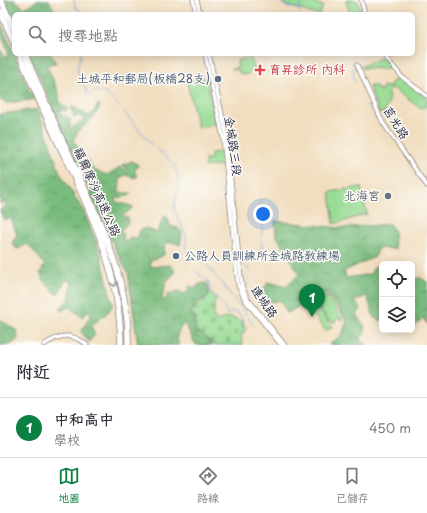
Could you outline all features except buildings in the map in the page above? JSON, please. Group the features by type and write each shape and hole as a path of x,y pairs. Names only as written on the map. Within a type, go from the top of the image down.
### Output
{"highway":[{"path":"1,0 12,25"},
{"path":"0,11 12,38"},
{"name":"福爾摩沙高速公路","path":"20,56 55,136 89,207 104,248 116,292 120,328 120,345"},
{"name":"福爾摩沙高速公路","path":"26,56 109,245 123,294 127,322 128,345"},
{"path":"127,322 132,345"}],"main road":[{"path":"193,0 196,12"},
{"path":"197,0 200,12"},
{"path":"361,0 364,12"},
{"name":"金城路三段","path":"205,56 223,137 235,241"},
{"name":"金城路三段","path":"209,56 226,133 235,241"},
{"path":"385,56 402,77 427,96"},
{"name":"莒光路","path":"357,65 383,123 427,186"},
{"name":"連城路","path":"235,241 238,285 241,294 281,345"},
{"name":"連城路","path":"235,241 243,290 248,299 285,345"},
{"path":"44,345 56,337 68,336 79,338 87,345"}],"green space":[{"path":"5,0 15,0 24,8 37,0 49,0 54,10 54,12 12,12 12,16"},
{"path":"285,0 306,0 323,6 321,12 308,12 284,4"},
{"path":"346,0 357,0 361,12 349,12"},
{"path":"0,20 12,49 12,56 15,56 29,90 35,99 8,103 0,100 0,50 8,58 8,51 0,31"},
{"path":"30,56 52,56 56,63 49,64 47,66 59,94 60,101 68,109 66,111 59,110 62,117 65,116 70,119 70,128 84,119 80,116 74,117 71,108 73,107 88,116 92,114 98,104 100,105 95,115 75,135 73,140 94,170 107,175 120,167 124,170 126,168 122,165 132,161 138,165 135,169 135,174 138,176 134,178 126,175 121,177 120,181 119,191 122,193 132,193 129,196 116,198 115,201 133,207 124,214 123,216 128,218 129,221 120,232 124,234 123,238 127,243 130,237 138,237 140,230 146,228 157,233 164,216 168,218 170,226 178,228 182,232 180,245 173,242 166,243 164,247 164,255 150,261 151,267 170,265 174,269 174,274 166,282 163,300 166,300 168,294 179,291 184,294 188,292 189,286 197,288 198,285 204,283 207,284 209,291 207,297 200,300 194,306 190,315 191,317 193,314 194,318 197,319 194,321 193,325 196,328 195,330 197,334 198,332 204,335 212,345 196,345 185,324 183,324 177,339 179,345 138,345 128,273 117,253"},
{"path":"250,57 258,72 252,69 247,75 239,73 238,69 232,70 238,67 237,61"},
{"path":"382,57 390,67 383,69 362,68 362,66"},
{"path":"399,76 427,98 427,106 420,108 389,85"},
{"path":"206,77 216,124 198,128 187,82"},
{"path":"369,86 376,86 377,90 380,89 381,92 383,86 391,88 388,94 389,101 384,113 379,113"},
{"path":"38,109 60,173 83,210 100,252 113,305 107,313 91,326 95,334 89,342 81,332 91,315 89,311 82,317 69,307 61,311 60,308 69,300 72,282 66,280 57,295 43,280 40,273 45,265 28,244 17,249 12,243 17,235 11,218 4,220 0,210 6,205 4,203 0,204 0,114"},
{"path":"223,152 224,165 205,167 205,159 211,159 211,153"},
{"path":"361,187 367,214 334,224 330,192"},
{"path":"275,221 340,228 389,224 394,230 395,249 378,248 375,257 344,271 346,278 370,274 375,266 379,266 379,320 374,318 367,296 354,301 361,309 356,315 364,325 365,333 361,337 361,342 367,345 329,345 342,335 347,321 327,292 287,313 280,300 273,302 256,299 262,293 268,282 286,287 299,274 276,235"},
{"path":"421,278 427,282 427,324 423,318 415,326 415,297 415,279"},
{"path":"209,292 216,299 214,318 218,321 230,317 242,321 245,330 241,336 243,345 213,345 213,343 198,331 197,335 195,330 196,328 193,325 197,318 194,317 193,314 190,317 190,315 197,304 208,297"},
{"path":"327,295 343,320 342,321 339,318 334,322 329,321 318,306 320,299 326,298 325,296"},
{"path":"319,309 332,327 326,331 313,314"},
{"path":"0,319 17,331 18,339 10,345 0,345"}],"waterway":[{"path":"74,0 75,6 80,12"},
{"path":"283,0 282,4 284,6 298,9 300,12"},
{"path":"299,9 302,0"},
{"path":"80,56 77,69 88,94"},
{"path":"353,68 354,82"},
{"path":"91,95 94,92 102,92 109,96 118,105"},
{"path":"366,104 371,111"},
{"path":"124,112 152,145"},
{"path":"156,148 164,155"},
{"path":"165,156 174,165 178,174 178,188 174,210 186,235 186,247 188,251 204,262 245,312 253,325"},
{"path":"260,200 261,214 264,220 261,237"},
{"path":"249,280 250,272 246,265 250,258 257,255 262,247 261,241"},
{"path":"195,271 206,279 209,284 210,291 223,305 227,314 233,311 236,312 241,317 245,326 248,327"},
{"path":"246,286 248,282"}],"place":[{"name":"育昇診所 內科","path":"260,70"},
{"name":"土城平和郵局(板橋28支)","path":"218,79"},
{"name":"北海宮","path":"388,196"},
{"name":"公路人員訓練所金城路教練場","path":"176,256"},
{"name":"中和高中","path":"312,317"}]}
